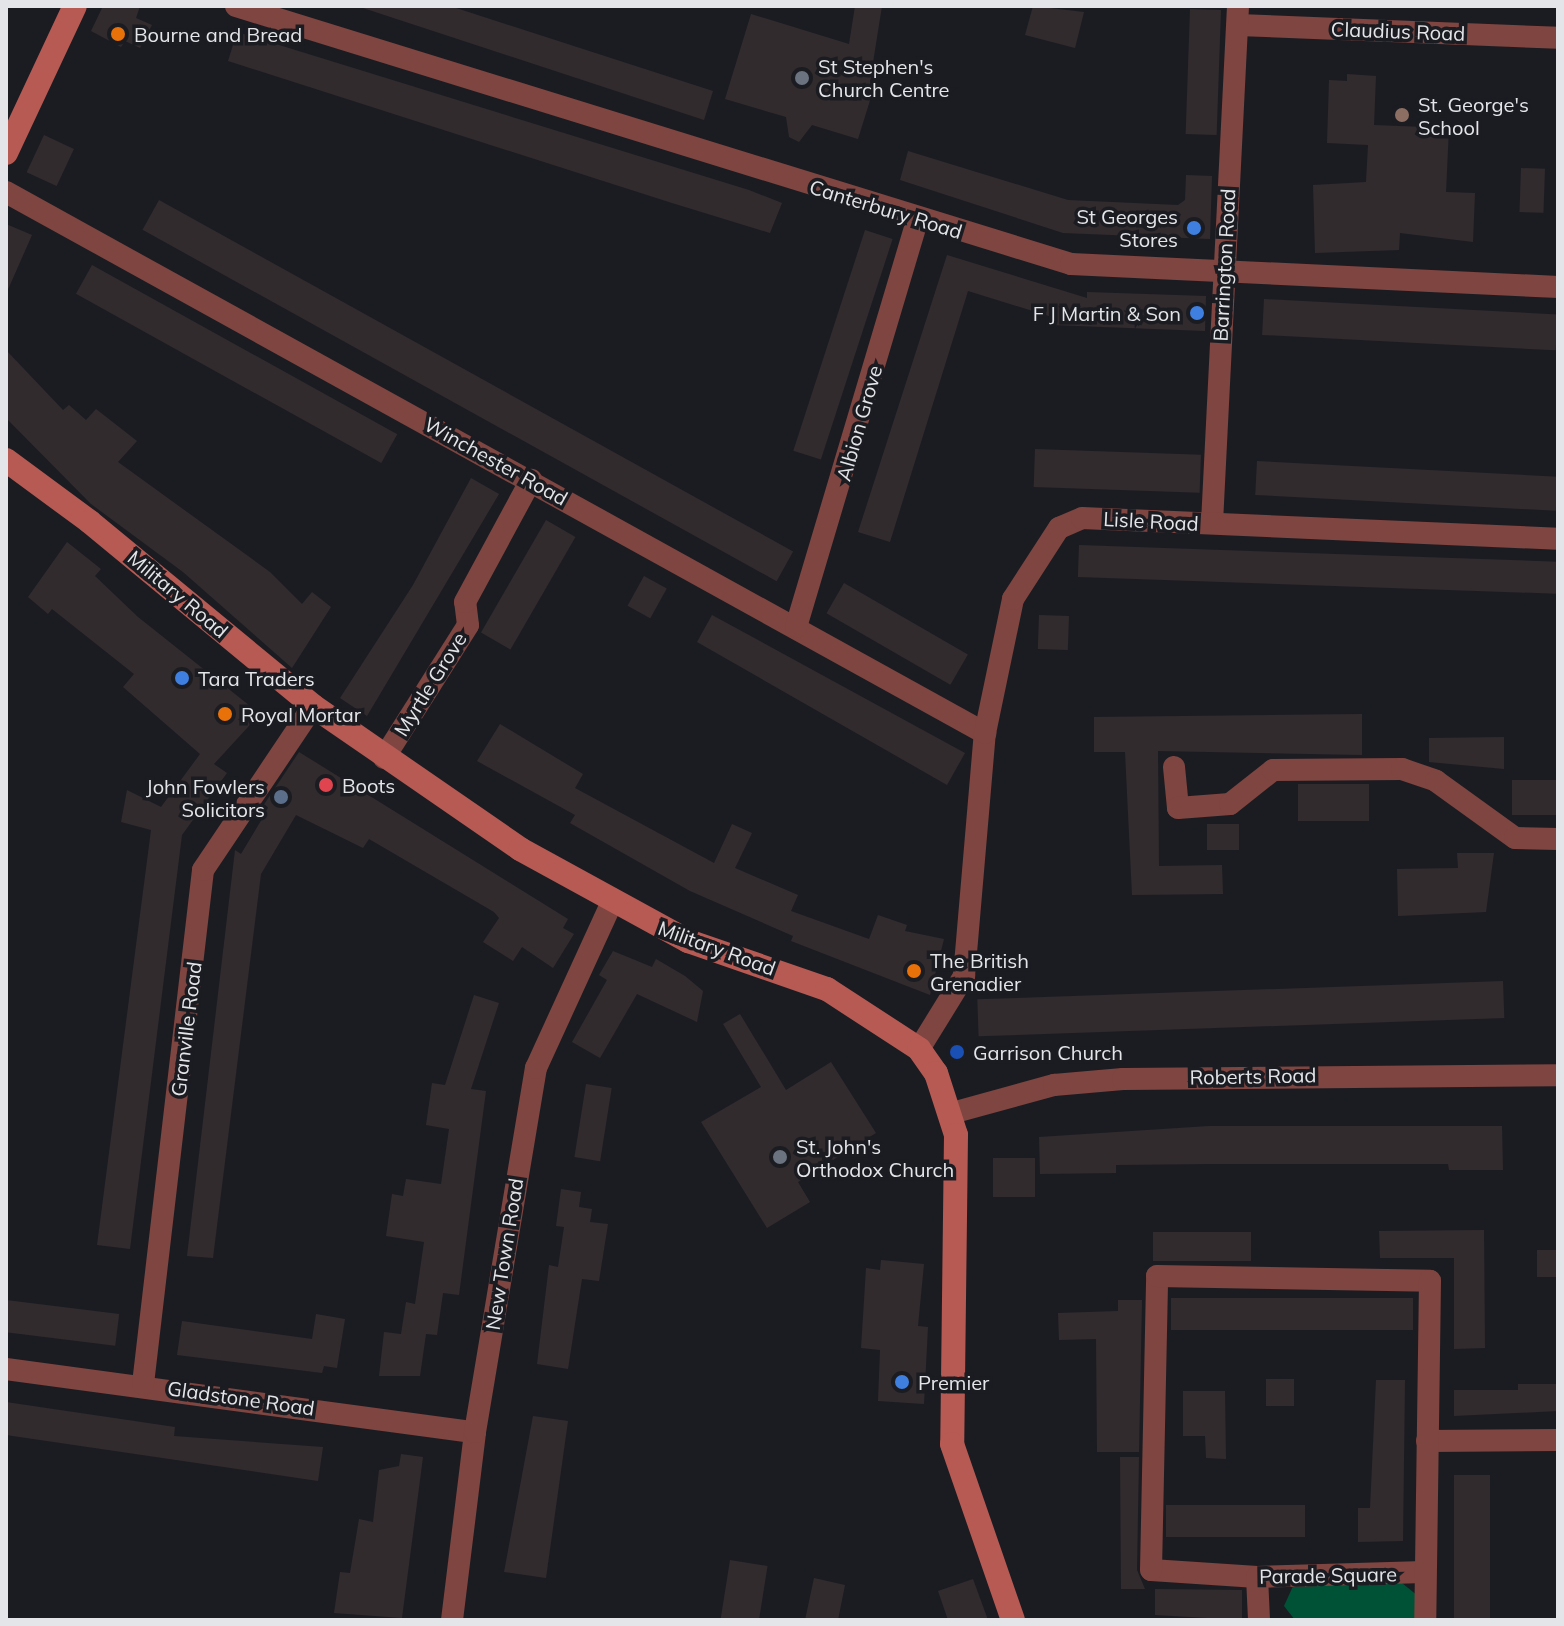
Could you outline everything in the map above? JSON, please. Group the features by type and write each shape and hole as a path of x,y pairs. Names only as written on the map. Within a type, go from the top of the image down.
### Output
{"street":[{"path":"6,153 75,6"},
{"name":"Canterbury Road","path":"236,6 1071,264 1558,287"},
{"name":"Claudius Road","path":"1238,15 1558,38"},
{"name":"Barrington Road","path":"1212,523 1238,15"},
{"name":"Winchester Road","path":"6,192 985,733"},
{"name":"Albion Grove","path":"796,627 918,219"},
{"name":"Military Road","path":"6,460 313,706 384,758 611,904 688,941 827,989 919,1049 952,1113 959,1182 952,1444 1013,1620"},
{"name":"Myrtle Grove","path":"384,758 468,625 465,602 531,480"},
{"name":"Lisle Road","path":"919,1049 964,976 985,733 1013,599 1059,528 1082,518 1558,539"},
{"name":"Granville Road","path":"143,1384 203,870 313,706"},
{"path":"1174,767 1178,808 1230,804 1273,770 1402,769 1436,781 1515,838 1558,839"},
{"name":"New Town Road","path":"452,1620 475,1432 541,1047 611,904"},
{"name":"Roberts Road","path":"952,1113 1042,1087 1123,1079 1558,1075"},
{"name":"Parade Square","path":"1157,1276 1430,1281 1424,1572 1257,1577 1151,1570 1157,1276"},
{"name":"Gladstone Road","path":"6,1369 143,1384 475,1432"},
{"path":"1427,1441 1558,1440"},
{"path":"1424,1572 1425,1620"},
{"path":"1257,1577 1259,1620"}],"green space":[{"path":"1397,1579 1418,1596 1418,1620 1295,1620 1284,1606 1294,1584"}],"building":[{"path":"103,6 140,6 136,18 152,25 140,48 125,41 121,47 91,31"},
{"path":"357,6 450,6 713,91 704,120"},
{"name":"St Stephen's Church Centre","path":"855,6 882,6 871,75 876,81 858,139 812,125 799,142 789,137 786,117 725,99 751,14 849,44"},
{"path":"1033,6 1084,12 1075,48 1025,35"},
{"path":"1190,9 1221,10 1217,135 1186,134"},
{"path":"237,32 749,190 782,203 770,233 672,203 228,61"},
{"path":"1347,74 1376,76 1374,125 1449,128 1446,192 1475,193 1473,242 1400,233 1399,250 1315,253 1313,185 1366,182 1368,145 1327,143 1329,80 1347,81"},
{"path":"44,135 74,149 57,186 27,172"},
{"path":"908,151 1068,200 1178,205 1185,200 1186,175 1212,176 1210,239 1063,233 900,180"},
{"path":"1521,168 1545,169 1543,213 1519,212"},
{"path":"159,200 793,551 777,581 143,230"},
{"path":"6,224 32,235 6,294"},
{"path":"865,230 893,239 821,460 793,451"},
{"path":"947,255 1087,298 1087,292 1206,296 1205,331 1052,325 1052,317 968,291 890,542 858,532"},
{"path":"92,265 397,434 381,463 76,294"},
{"path":"1264,299 1558,314 1556,350 1262,335"},
{"path":"6,350 63,410 69,405 86,420 96,409 137,441 118,462 270,572 302,604 312,592 331,607 292,668 183,572 91,504 6,418"},
{"path":"1035,449 1201,455 1200,493 1034,487"},
{"path":"1257,461 1558,477 1556,511 1255,495"},
{"path":"471,478 499,494 367,716 340,698 413,585"},
{"path":"546,520 575,537 510,650 481,633"},
{"path":"67,542 101,569 95,576 138,617 260,714 214,764 227,773 182,835 130,1249 97,1245 151,830 121,822 127,790 161,807 200,754 123,687 134,674 52,609 48,614 28,597"},
{"path":"1079,545 1558,562 1557,594 1078,577"},
{"path":"644,576 667,589 650,618 628,606"},
{"path":"844,583 968,654 950,685 826,613"},
{"path":"712,615 965,753 947,785 697,642"},
{"path":"1039,615 1069,616 1068,650 1038,649"},
{"path":"1362,714 1362,755 1158,751 1159,866 1222,865 1223,894 1132,895 1125,752 1094,752 1094,717"},
{"path":"500,724 583,774 575,788 714,863 732,824 752,833 735,868 798,895 791,911 869,939 878,915 907,925 905,931 944,939 930,995 791,941 793,936 690,891 570,823 575,815 477,761"},
{"path":"1504,737 1504,769 1429,762 1429,738"},
{"path":"299,752 568,919 563,928 574,934 553,968 522,947 513,961 483,942 499,918 494,912 369,839 363,848 296,815 261,874 213,1258 187,1256 235,850 241,854 262,819 257,815"},
{"path":"1512,780 1558,780 1558,815 1512,815"},
{"path":"1298,784 1369,784 1369,821 1298,821"},
{"path":"1207,824 1239,824 1239,850 1207,850"},
{"path":"1457,853 1494,853 1486,912 1398,916 1397,869 1458,868"},
{"path":"613,951 652,967 656,959 703,991 697,1022 637,994 600,1058 572,1042 607,980 599,975"},
{"path":"1503,981 1504,1018 979,1036 977,999"},
{"path":"474,995 499,1003 471,1089 486,1091 459,1295 443,1293 437,1335 426,1334 420,1376 379,1376 384,1332 401,1334 406,1302 415,1304 424,1242 386,1236 392,1194 403,1196 406,1179 441,1184 449,1129 426,1125 432,1083 445,1085"},
{"name":"St. John's Orthodox Church","path":"740,1014 786,1090 831,1062 876,1133 798,1182 810,1202 767,1228 701,1122 761,1087 723,1024"},
{"path":"586,1084 612,1088 600,1161 574,1157"},
{"path":"1209,1126 1502,1126 1503,1170 1449,1170 1448,1164 1209,1164 1116,1165 1116,1173 1040,1174 1039,1137"},
{"path":"993,1158 1035,1158 1035,1197 993,1197"},
{"path":"561,1189 581,1192 579,1207 592,1209 590,1222 608,1224 599,1281 582,1279 568,1369 537,1364 549,1265 558,1267 564,1227 556,1226"},
{"path":"1484,1230 1485,1348 1454,1349 1454,1258 1380,1258 1379,1231"},
{"path":"1153,1232 1251,1232 1251,1261 1153,1261"},
{"path":"1537,1250 1558,1250 1558,1277 1537,1277"},
{"path":"881,1260 924,1264 918,1326 928,1327 924,1404 878,1401 880,1350 861,1348 866,1268 880,1270"},
{"path":"1171,1298 1413,1298 1413,1330 1171,1330"},
{"path":"6,1300 119,1314 115,1346 6,1332"},
{"path":"1118,1300 1142,1300 1139,1452 1097,1452 1096,1339 1059,1340 1058,1313 1118,1311"},
{"path":"316,1314 345,1319 337,1368 324,1366 322,1373 177,1355 182,1321 312,1339"},
{"path":"1266,1379 1294,1379 1294,1406 1266,1406"},
{"path":"1376,1380 1405,1380 1403,1541 1358,1542 1358,1508 1370,1508"},
{"path":"1518,1384 1558,1384 1558,1411 1454,1416 1454,1390 1518,1390"},
{"path":"1183,1391 1225,1391 1226,1459 1206,1458 1205,1436 1183,1436"},
{"path":"6,1402 175,1427 174,1436 323,1447 318,1481 6,1435"},
{"path":"533,1416 568,1421 546,1578 504,1572"},
{"path":"401,1454 423,1457 402,1618 334,1613 340,1572 350,1573 359,1519 373,1522 379,1470 399,1466"},
{"path":"1120,1457 1139,1457 1137,1570 1145,1589 1121,1589"},
{"path":"1454,1475 1490,1475 1490,1620 1454,1620"},
{"path":"1166,1505 1305,1505 1305,1537 1166,1537"},
{"path":"730,1560 768,1566 759,1620 720,1620"},
{"path":"814,1578 845,1585 838,1620 805,1620"},
{"path":"973,1579 988,1620 948,1620 938,1591"},
{"path":"1155,1589 1242,1590 1242,1620 1155,1615"}],"place":[{"name":"Bourne and Bread","path":"118,34"},
{"name":"St Stephen's Church Centre","path":"802,78"},
{"name":"St. George's School","path":"1402,115"},
{"name":"St Georges Stores","path":"1194,228"},
{"name":"F J Martin & Son","path":"1197,313"},
{"name":"Tara Traders","path":"182,678"},
{"name":"Royal Mortar","path":"225,714"},
{"name":"Boots","path":"326,785"},
{"name":"John Fowlers Solicitors","path":"281,797"},
{"name":"The British Grenadier","path":"914,971"},
{"name":"Garrison Church","path":"957,1052"},
{"name":"St. John's Orthodox Church","path":"780,1157"},
{"name":"Premier","path":"902,1382"}]}
